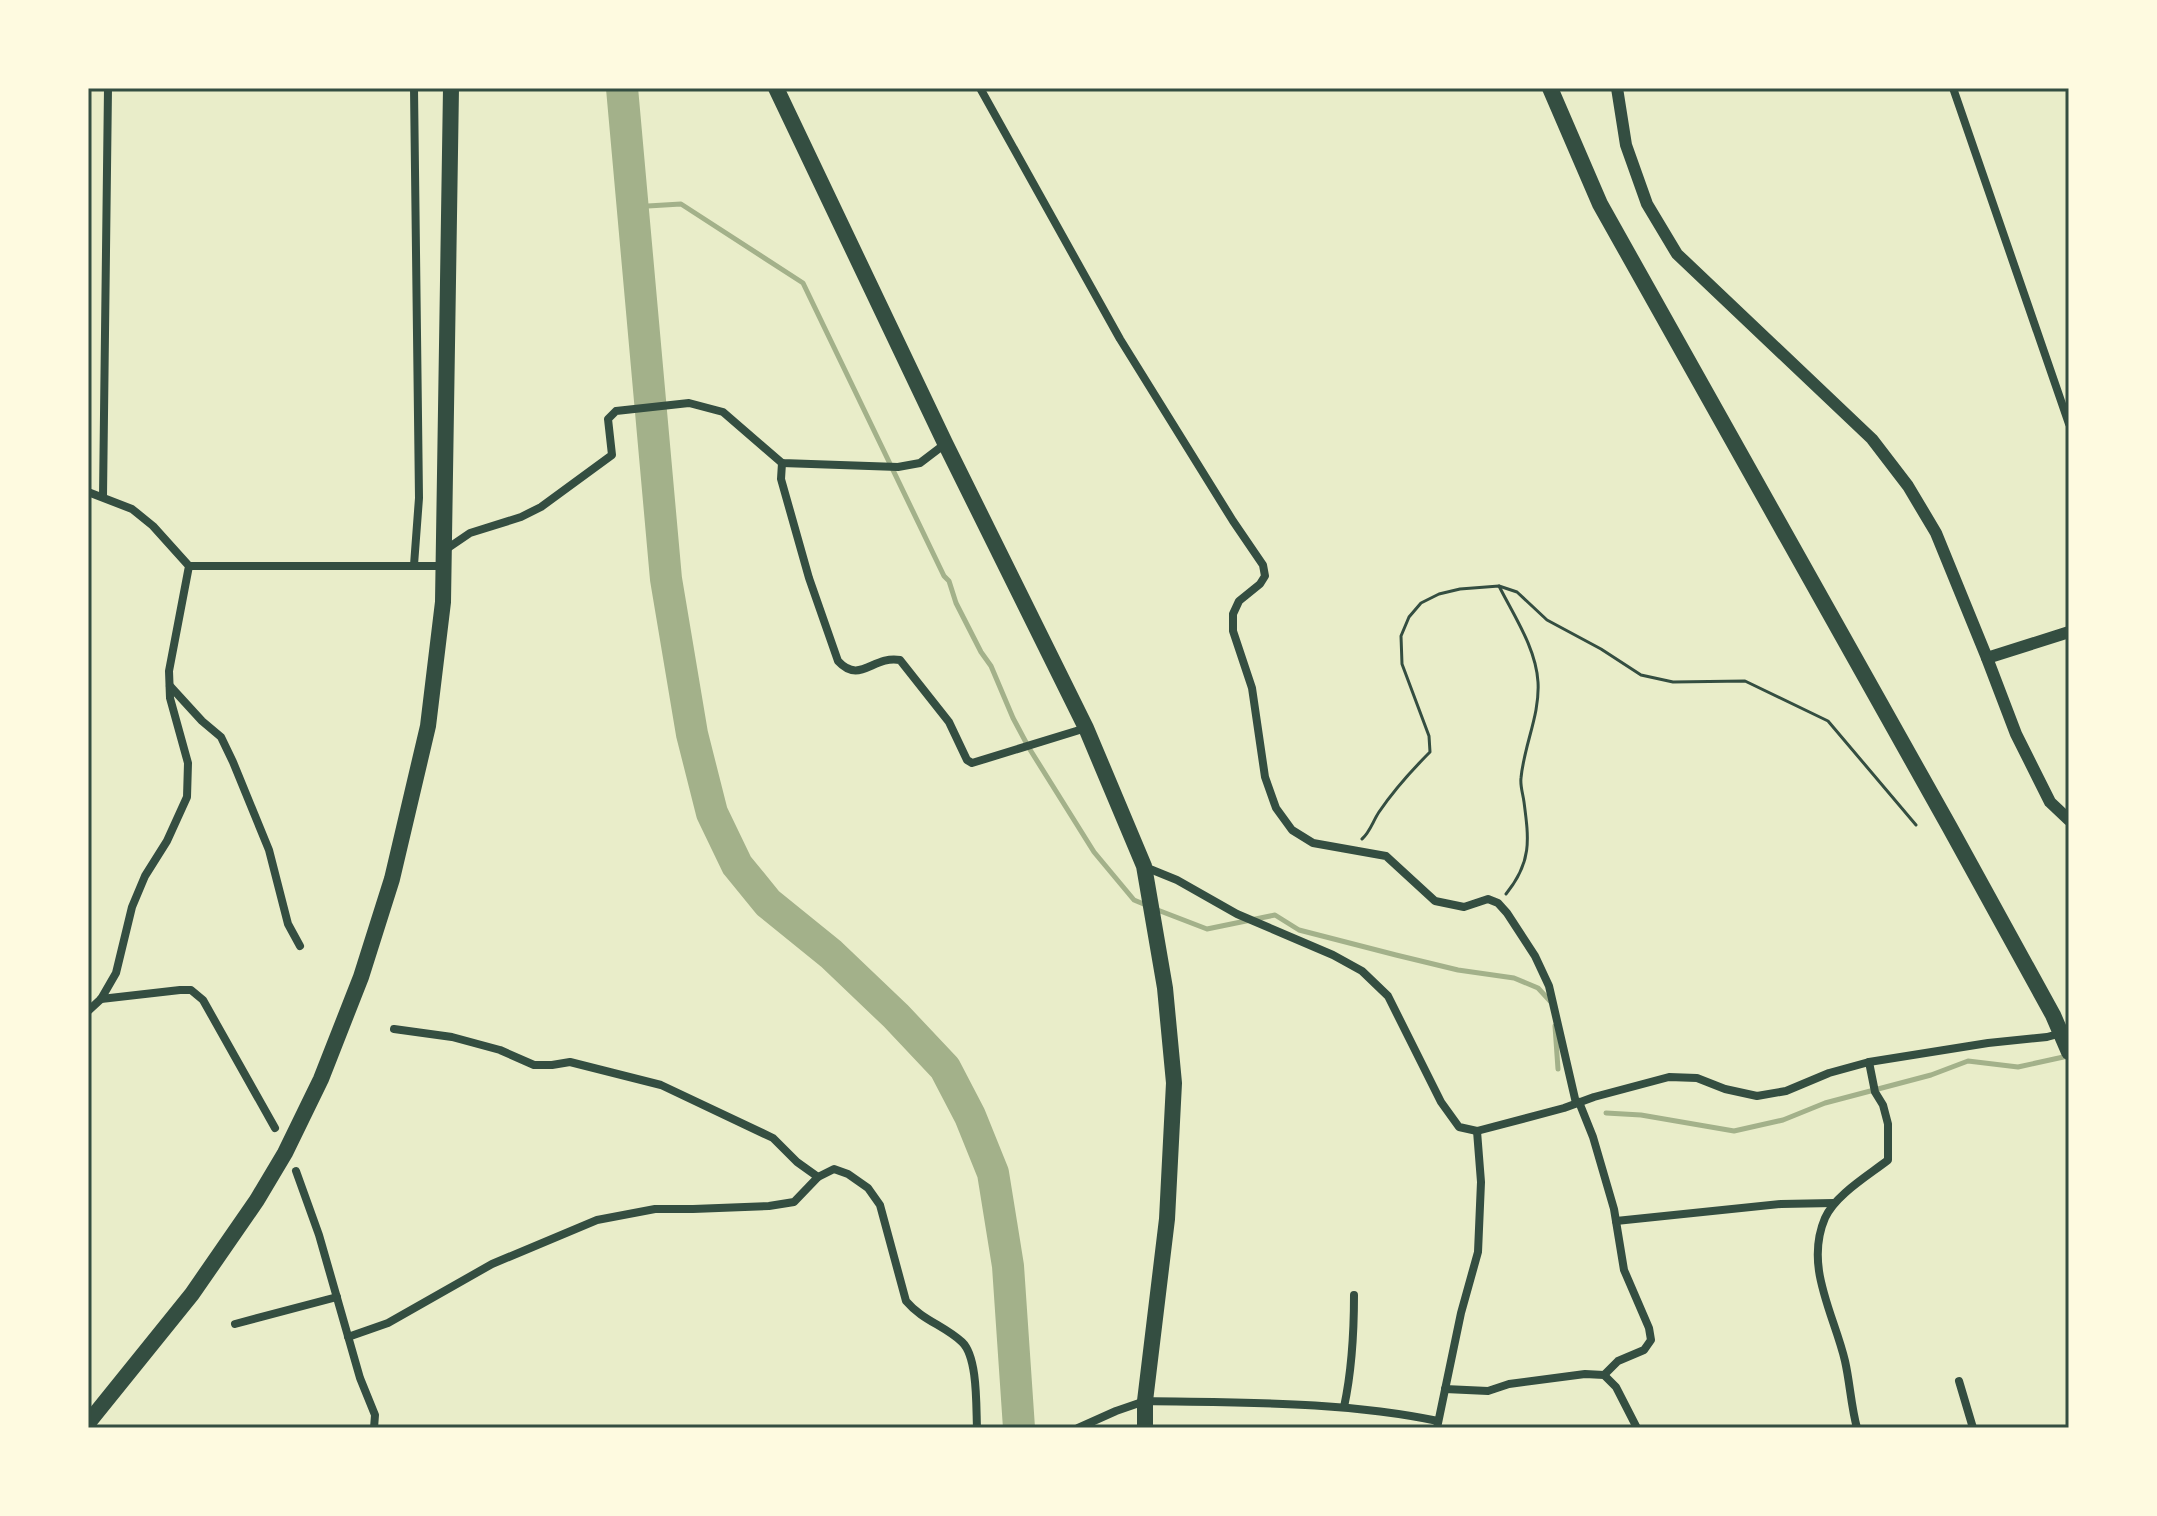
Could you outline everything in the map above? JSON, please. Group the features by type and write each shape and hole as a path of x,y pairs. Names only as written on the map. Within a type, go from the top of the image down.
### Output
{"main road":[{"path":"88,1423 192,1294 257,1200 285,1153 321,1079 361,977 392,879 428,726 443,602 451,88"},
{"path":"776,88 945,443 1086,728 1144,866 1165,988 1174,1083 1167,1219 1145,1401 1145,1428"},
{"path":"1550,88 1600,204 1949,826 2053,1015 2069,1052"}],"street":[{"path":"103,496 108,88"},
{"path":"414,88 419,498 414,565"},
{"path":"980,88 1120,339 1263,565 1265,576 1239,601 1233,614 1233,631 1252,688 1265,777 1276,808 1292,830 1313,843 1386,856 1435,901 1464,907 1488,899 1498,903 1535,956 1549,986 1577,1103 1593,1137 1614,1209 1624,1270 1649,1328 1651,1340 1644,1350 1618,1361 1604,1375"},
{"path":"1617,88 1626,145 1647,204 1677,254 1872,439 1908,486 1936,533 2033,770 2050,802 2069,820"},
{"path":"1953,88 2069,424"},
{"path":"88,492 132,509 153,526 189,566 414,565 444,558 470,533 521,517 541,507 601,465 612,455 608,419 616,411 689,403 723,412 782,463 898,467 920,463 945,443"},
{"path":"782,463 781,479 809,578 838,661 846,670 855,672 890,658 900,660 949,722 967,760 972,763 1086,728"},
{"path":"88,1011 101,999 116,973 136,897 187,797 188,763 170,698 169,671 189,566"},
{"path":"1987,658 2069,632"},
{"path":"170,685 221,737 269,850 288,924 300,946"},
{"path":"1144,866 1177,880 1240,915 1333,955 1362,971 1388,996 1441,1102 1459,1127 1477,1131 1669,1077 1697,1078 1725,1089 1757,1096 1786,1091 1829,1073 2069,1031"},
{"path":"101,999 191,990 203,1000 275,1128"},
{"path":"394,1029 476,1043 534,1065 570,1062 661,1085 773,1138 797,1162 818,1177"},
{"path":"1857,1428 1845,1361 1821,1290 1817,1247 1825,1218 1834,1203 1888,1160 1888,1124 1883,1105 1875,1092 1870,1066"},
{"path":"1078,1428 1145,1401 1344,1407 1398,1412 1438,1424 1461,1313 1478,1252 1481,1182 1477,1131"},
{"path":"348,1337 388,1323 492,1264 597,1220 655,1209 769,1206 794,1202 818,1177 834,1169 848,1174 868,1188 880,1205 906,1301 915,1311 962,1342 970,1352 977,1428"},
{"path":"296,1171 319,1235 360,1378 375,1415 374,1428"},
{"path":"1616,1221 1781,1204 1834,1203"},
{"path":"1344,1407 1353,1344 1354,1295"},
{"path":"235,1324 337,1297"},
{"path":"1445,1389 1488,1391 1509,1384 1585,1374 1604,1375 1616,1387 1637,1428"},
{"path":"1959,1381 1973,1428"}],"path":[{"path":"1498,903 1517,880 1529,841 1521,780 1537,707 1538,680 1529,644 1499,586"},
{"path":"1345,849 1366,837 1378,814 1430,752 1429,736 1402,664 1401,636 1409,617 1421,603 1439,594 1499,586 1517,592 1547,620 1641,675 1673,682 1745,681 1828,721 1916,825"}],"waterway":[{"path":"622,88 666,579 692,734 712,813 737,865 768,903 831,954 896,1016 945,1068 970,1116 993,1173 1008,1266 1019,1428"},
{"path":"631,207 681,204 803,283 1029,748 1094,852 1134,900 1146,905"},
{"path":"1155,909 1207,929 1275,915 1299,930 1458,970 1514,978 1538,988 1550,1001"},
{"path":"1555,1026 1558,1069"},
{"path":"1606,1113 1641,1115 1734,1131 1783,1120 1825,1103 1931,1075 1968,1061 2018,1067 2068,1056"}]}
